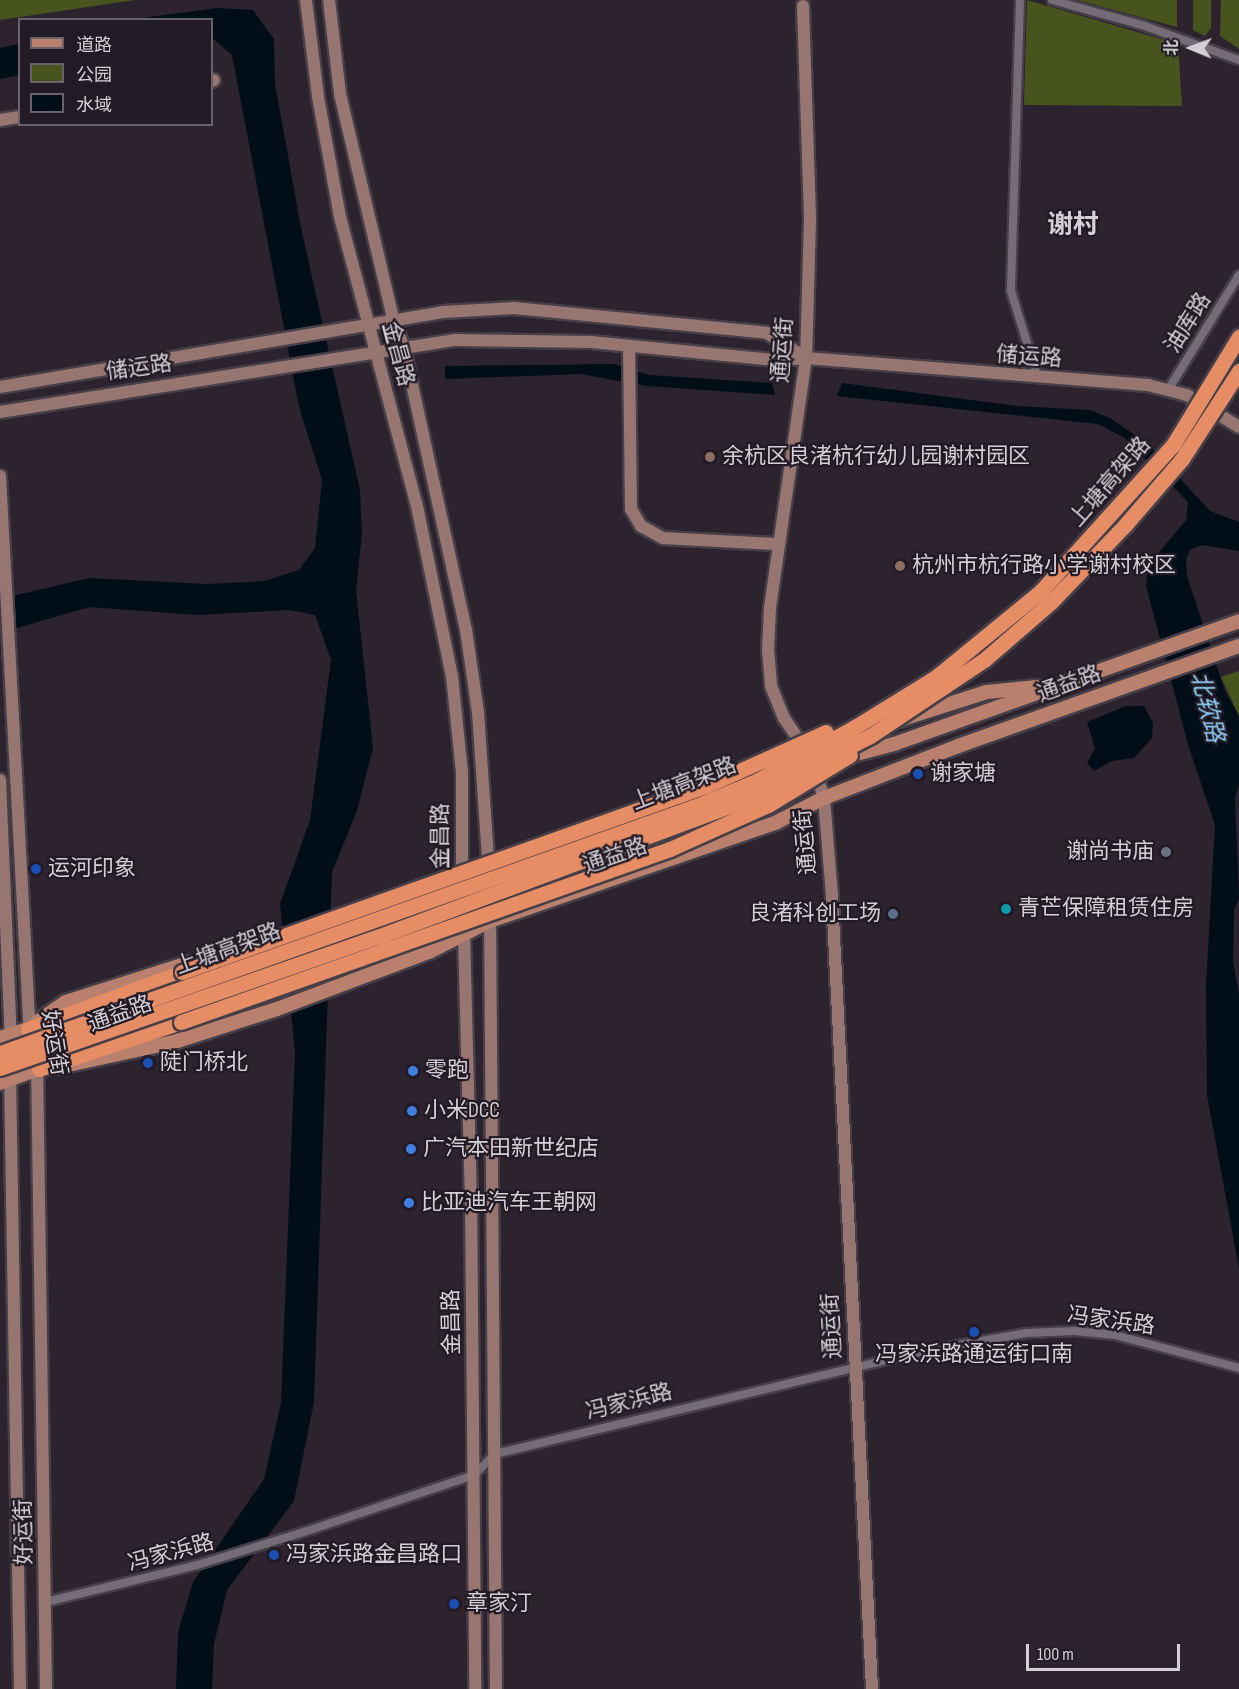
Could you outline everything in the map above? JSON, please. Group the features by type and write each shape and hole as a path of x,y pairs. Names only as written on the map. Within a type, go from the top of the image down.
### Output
{"highway":[{"name":"上塘高架路","path":"0,1053 704,803 756,781 936,678 1041,591 1114,514 1173,445 1239,337"},
{"name":"上塘高架路","path":"3,1077 742,801 870,736 984,660 1051,602 1125,525 1182,459 1239,371"},
{"path":"27,1029 708,785 936,678"},
{"path":"39,1069 181,1022 670,849 808,784 845,759 870,736"}],"main road":[{"name":"通益路","path":"6,1036 278,946 691,800 894,744 1239,621"},
{"name":"通益路","path":"3,1077 39,1069 101,1042 402,938 466,933 490,921 777,822 824,798 1239,646"},
{"path":"27,1029 66,1002 336,911 461,865 805,747 987,692 1056,686"},
{"path":"39,1069 89,1063 153,1047 277,1010 334,990 466,933"}],"street":[{"name":"金昌路","path":"306,0 318,97 340,217 418,511 452,676 462,772 461,865 466,933 475,1689"},
{"name":"金昌路","path":"329,0 340,94 394,322 404,348 466,630 478,712 489,857 496,1689"},
{"path":"1020,0 1011,291 1038,378"},
{"path":"1052,0 1142,25 1239,60"},
{"name":"通运街","path":"803,6 810,219 806,358 770,608 771,686 784,718 805,747 814,766 824,798 872,1689"},
{"path":"0,120 18,117"},
{"name":"油库路","path":"1168,390 1239,274"},
{"name":"储运路","path":"0,387 443,312 514,308 583,312 767,333 806,358"},
{"name":"储运路","path":"0,412 285,369 455,340 629,346 773,360 806,358 1148,385 1187,396 1239,427"},
{"path":"629,346 631,509 641,526 663,538 779,544"},
{"name":"好运街","path":"0,476 27,1029 39,1069 46,1689"},
{"name":"好运街","path":"0,780 6,1036 3,1077 20,1689"},
{"name":"冯家浜路","path":"45,1602 197,1565 262,1546 474,1475 495,1454 855,1366 1026,1333 1075,1331 1125,1337 1235,1367"}],"green space":[{"path":"0,0 135,0 0,20"},
{"path":"1027,0 1178,44 1182,106 1024,105"},
{"path":"1077,0 1177,0 1177,27"},
{"path":"1193,0 1211,0 1211,28 1205,36 1193,30"},
{"path":"1221,0 1239,0 1239,49 1220,36"},
{"path":"1239,671 1239,716 1221,677"}],"water":[{"path":"217,8 253,10 274,39 275,84 301,228 360,490 362,534 356,590 373,748 357,811 332,872 314,1402 294,1501 227,1590 214,1644 212,1689 176,1689 178,1632 193,1582 264,1479 281,1403 295,1052 280,904 310,820 331,660 315,615 290,610 197,615 89,607 0,633 0,599 89,578 207,584 264,581 299,570 315,548 322,480 299,407 232,55 213,39 213,18 142,18"},
{"path":"18,44 18,75 0,79 0,48"},
{"path":"614,364 649,375 772,383 775,395 647,386 580,374 445,379 445,366"},
{"name":"北软路","path":"842,383 1017,406 1090,410 1110,418 1148,444 1210,511 1239,522 1239,551 1202,545 1190,550 1186,560 1187,576 1225,691 1239,716 1239,785 1235,798 1239,898 1234,910 1233,961 1239,995 1239,1269 1207,1095 1206,985 1215,825 1189,748 1146,586 1148,566 1186,520 1188,502 1125,438 1098,424 837,396"},
{"path":"1126,706 1144,706 1153,723 1152,738 1134,758 1112,761 1094,771 1087,763 1095,749 1087,722"}],"place":[{"name":"余杭区良渚杭行幼儿园谢村园区","path":"710,457"},
{"name":"杭州市杭行路小学谢村校区","path":"900,566"},
{"name":"谢家塘","path":"918,774"},
{"name":"谢尚书庙","path":"1166,852"},
{"name":"运河印象","path":"36,869"},
{"name":"青芒保障租赁住房","path":"1006,909"},
{"name":"良渚科创工场","path":"893,914"},
{"name":"陡门桥北","path":"148,1063"},
{"name":"零跑","path":"413,1071"},
{"name":"小米DCC","path":"412,1111"},
{"name":"广汽本田新世纪店","path":"411,1149"},
{"name":"比亚迪汽车王朝网","path":"409,1203"},
{"name":"冯家浜路通运街口南","path":"974,1332"},
{"name":"冯家浜路金昌路口","path":"274,1555"},
{"name":"章家汀","path":"454,1604"}],"district":[{"name":"谢村","path":"1073,226"}]}
